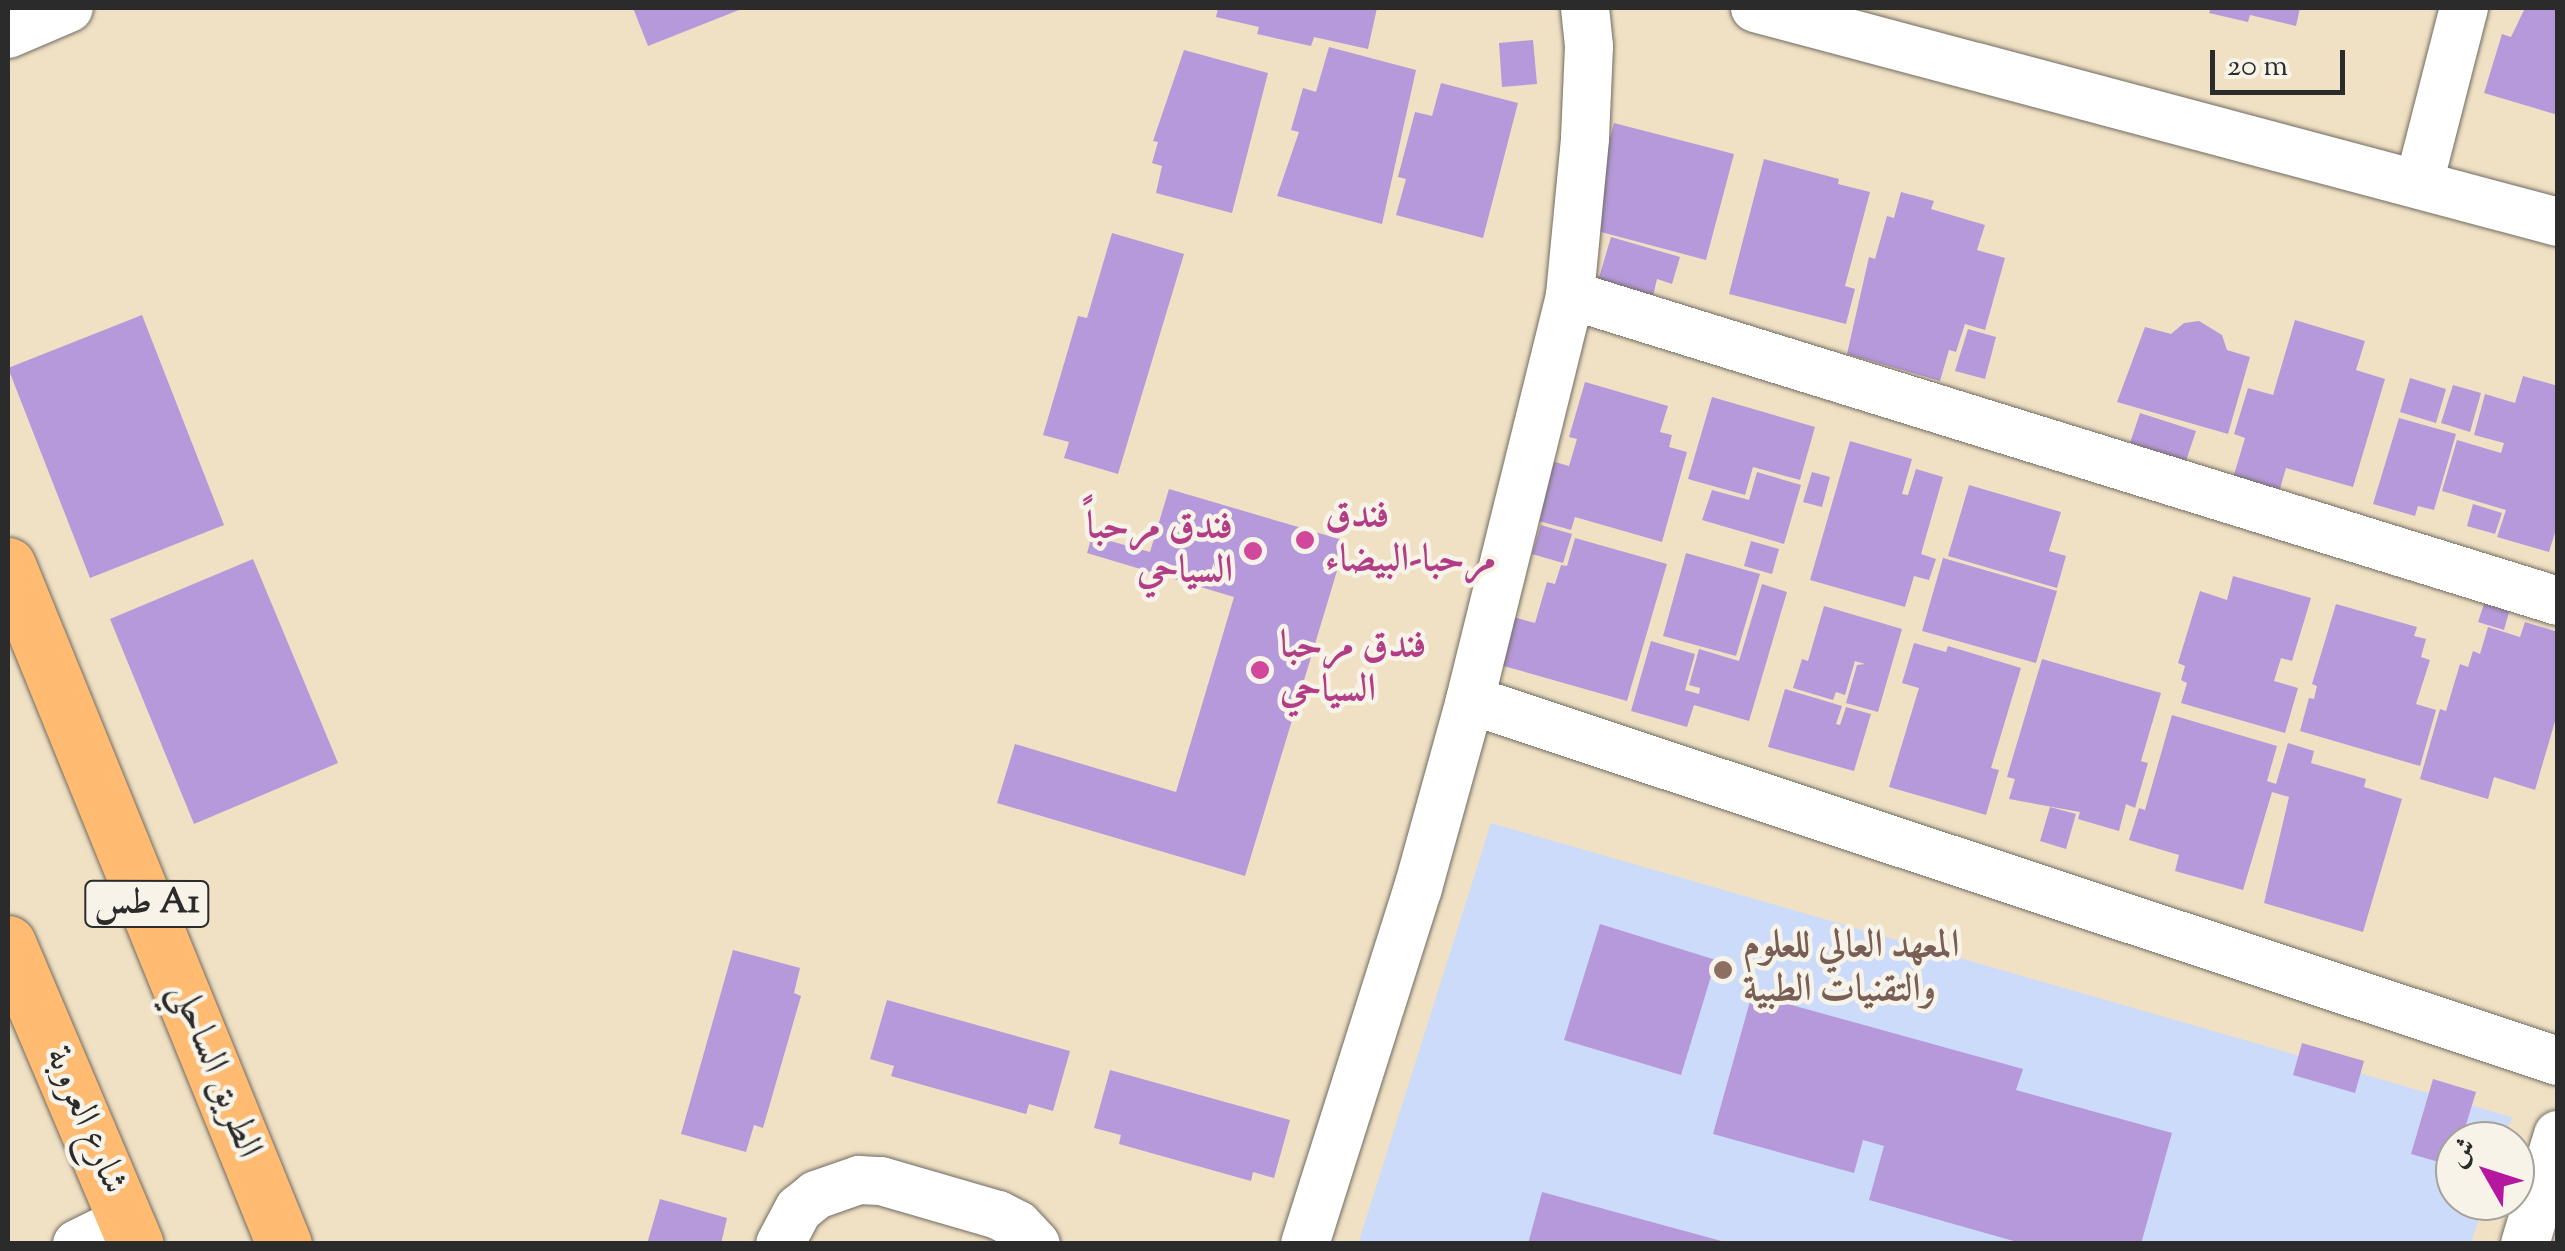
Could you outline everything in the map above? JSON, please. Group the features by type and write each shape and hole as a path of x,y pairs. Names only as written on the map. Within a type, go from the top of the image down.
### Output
{"highway":[{"name":"الطريق الساحلي","path":"8,566 284,1244"},
{"name":"شارع العروبة","path":"8,943 131,1232"}],"street":[{"path":"8,34 69,8"},
{"path":"1305,1244 1418,888 1470,700 1570,295 1589,46 1585,8"},
{"path":"1755,8 2558,222"},
{"path":"2420,183 2464,8"},
{"path":"1570,295 2558,601"},
{"path":"1470,700 2558,1061"},
{"path":"2525,1244 2558,1135"},
{"path":"780,1244 799,1210 816,1194 858,1180 881,1181 998,1216 1018,1225 1036,1244"},
{"path":"77,1244 131,1232"}],"shaded area":[{"name":"المعهد العالي للعلوم والتقنيات الطبية","path":"1491,823 2512,1117 2511,1121 2435,1121 2435,1221 2478,1221 2471,1243 1358,1244"}],"building":[{"path":"633,8 744,8 648,46"},
{"path":"1218,8 1377,8 1368,49 1314,37 1311,46 1257,34 1259,27 1216,17"},
{"path":"2211,8 2300,8 2296,26 2250,15 2248,22 2209,13"},
{"path":"2525,8 2558,8 2558,115 2484,93 2502,34 2511,37"},
{"path":"1533,40 1537,84 1502,87 1499,43"},
{"path":"1329,47 1416,70 1382,224 1277,196 1299,132 1291,130 1303,88 1316,92"},
{"path":"1184,50 1268,73 1232,213 1156,193 1162,166 1152,163 1158,142 1153,141"},
{"path":"1441,83 1518,103 1483,238 1396,215 1406,179 1398,177 1415,112 1432,116"},
{"path":"1614,123 1734,154 1706,260 1586,228"},
{"path":"1764,159 1839,179 1838,184 1870,192 1845,286 1855,289 1846,324 1729,294"},
{"path":"1901,192 1934,201 1931,209 1985,225 1977,250 2005,258 1985,330 1965,324 1956,352 1949,350 1940,381 1847,354 1869,257 1875,259 1887,216 1894,218"},
{"path":"1112,233 1184,254 1118,474 1064,458 1069,442 1043,435 1078,316 1087,318"},
{"path":"1611,237 1680,257 1672,284 1657,279 1653,296 1598,281"},
{"path":"142,315 224,525 90,578 8,368"},
{"path":"2295,320 2365,341 2356,370 2385,379 2353,487 2286,468 2279,492 2233,478 2245,438 2234,434 2248,388 2273,395"},
{"path":"2199,321 2222,335 2227,350 2250,357 2228,434 2117,402 2145,327 2171,334 2184,323"},
{"path":"1968,329 1996,337 1985,379 1955,371"},
{"path":"2523,376 2558,386 2558,523 2549,552 2497,537 2506,510 2442,491 2457,440 2501,453 2504,443 2474,435 2485,394 2515,403"},
{"path":"2410,378 2446,389 2436,423 2400,412"},
{"path":"1585,382 1668,406 1660,432 1672,435 1669,447 1687,452 1662,542 1575,517 1571,530 1525,517 1542,458 1569,466 1577,439 1569,437"},
{"path":"2453,385 2481,393 2470,432 2441,423"},
{"path":"1712,397 1815,427 1800,480 1753,467 1745,495 1688,479"},
{"path":"2140,413 2196,431 2186,461 2130,443"},
{"path":"2399,418 2456,434 2434,510 2418,506 2415,516 2373,504"},
{"path":"1850,441 1912,459 1902,494 1908,495 1916,469 1943,477 1921,554 1936,559 1929,580 1914,576 1905,607 1810,580"},
{"path":"1757,472 1801,485 1784,544 1702,520 1712,490 1749,500"},
{"path":"1812,472 1830,477 1822,507 1803,502"},
{"path":"1969,485 2061,512 2049,551 2066,556 2057,588 1948,556"},
{"name":"فندق مرحبا السياحي","path":"1169,489 1346,541 1245,876 997,803 1015,744 1176,792 1234,597 1087,553 1092,536 1150,552"},
{"path":"2473,504 2502,513 2495,534 2467,526"},
{"path":"1541,525 1572,534 1563,563 1532,554"},
{"path":"1575,538 1667,564 1627,701 1493,663 1503,614 1535,623 1547,582 1555,584 1561,565 1567,566"},
{"path":"1751,541 1779,549 1772,574 1744,566"},
{"path":"1686,553 1760,574 1736,656 1663,636"},
{"path":"1943,558 2057,591 2036,663 1922,631"},
{"path":"253,559 338,763 194,824 110,619"},
{"path":"2233,576 2311,598 2292,661 2281,658 2274,681 2298,688 2285,733 2181,703 2187,683 2181,680 2185,666 2178,663 2200,591 2227,600"},
{"path":"1762,584 1787,592 1749,721 1694,705 1687,727 1631,711 1651,641 1695,654 1685,690 1699,694 1700,688 1689,685 1699,649 1739,661"},
{"path":"2487,595 2512,602 2504,630 2478,622"},
{"path":"2336,604 2417,627 2414,636 2426,639 2421,657 2430,660 2416,704 2436,710 2420,766 2300,731 2309,698 2314,699 2317,686 2312,684"},
{"path":"1824,606 1902,629 1878,712 1846,703 1857,665 1865,664 1855,661 1845,695 1836,692 1833,700 1793,688 1802,659 1808,661"},
{"path":"2525,622 2558,632 2558,711 2535,790 2494,777 2488,799 2420,779 2440,709 2446,711 2460,664 2468,667 2473,651 2480,654 2488,627 2520,637"},
{"path":"1914,643 1946,652 1948,646 2021,668 1991,768 1999,770 1986,815 1889,787 1919,688 1902,683"},
{"path":"2042,659 2161,693 2141,761 2148,763 2135,808 2126,804 2119,831 2078,819 2080,812 2009,799 2015,779 2007,777"},
{"path":"1785,689 1842,706 1836,724 1840,725 1846,707 1871,714 1854,771 1768,747"},
{"path":"2172,715 2277,746 2267,781 2276,784 2288,743 2314,751 2311,763 2366,779 2364,787 2402,799 2363,932 2264,903 2289,797 2272,792 2243,890 2175,871 2179,855 2129,840 2139,808 2145,810"},
{"path":"2050,807 2076,814 2066,849 2040,841"},
{"path":"1600,924 1716,960 1681,1075 1564,1040"},
{"path":"733,950 800,968 794,993 801,996 763,1128 754,1125 746,1152 681,1134"},
{"path":"1752,994 2023,1069 2016,1090 2172,1133 2141,1244 2024,1244 1869,1200 1884,1146 1863,1140 1854,1173 1713,1134"},
{"path":"887,1000 1070,1051 1053,1111 1029,1104 1026,1114 891,1076 894,1066 870,1059"},
{"path":"2302,1043 2364,1061 2355,1093 2293,1075"},
{"path":"1110,1070 1290,1120 1274,1178 1253,1172 1251,1181 1119,1144 1121,1135 1094,1128"},
{"path":"2433,1079 2476,1092 2467,1121 2435,1121 2435,1161 2411,1154"},
{"path":"1542,1192 1725,1242 1528,1244"},
{"path":"660,1199 727,1218 721,1244 647,1244"}],"place":[{"name":"فندق مرحبا-البيضاء","path":"1305,540"},
{"name":"فندق مرحباً السياحي","path":"1253,551"},
{"name":"فندق مرحبا السياحي","path":"1260,670"},
{"name":"المعهد العالي للعلوم والتقنيات الطبية","path":"1723,970"}]}
